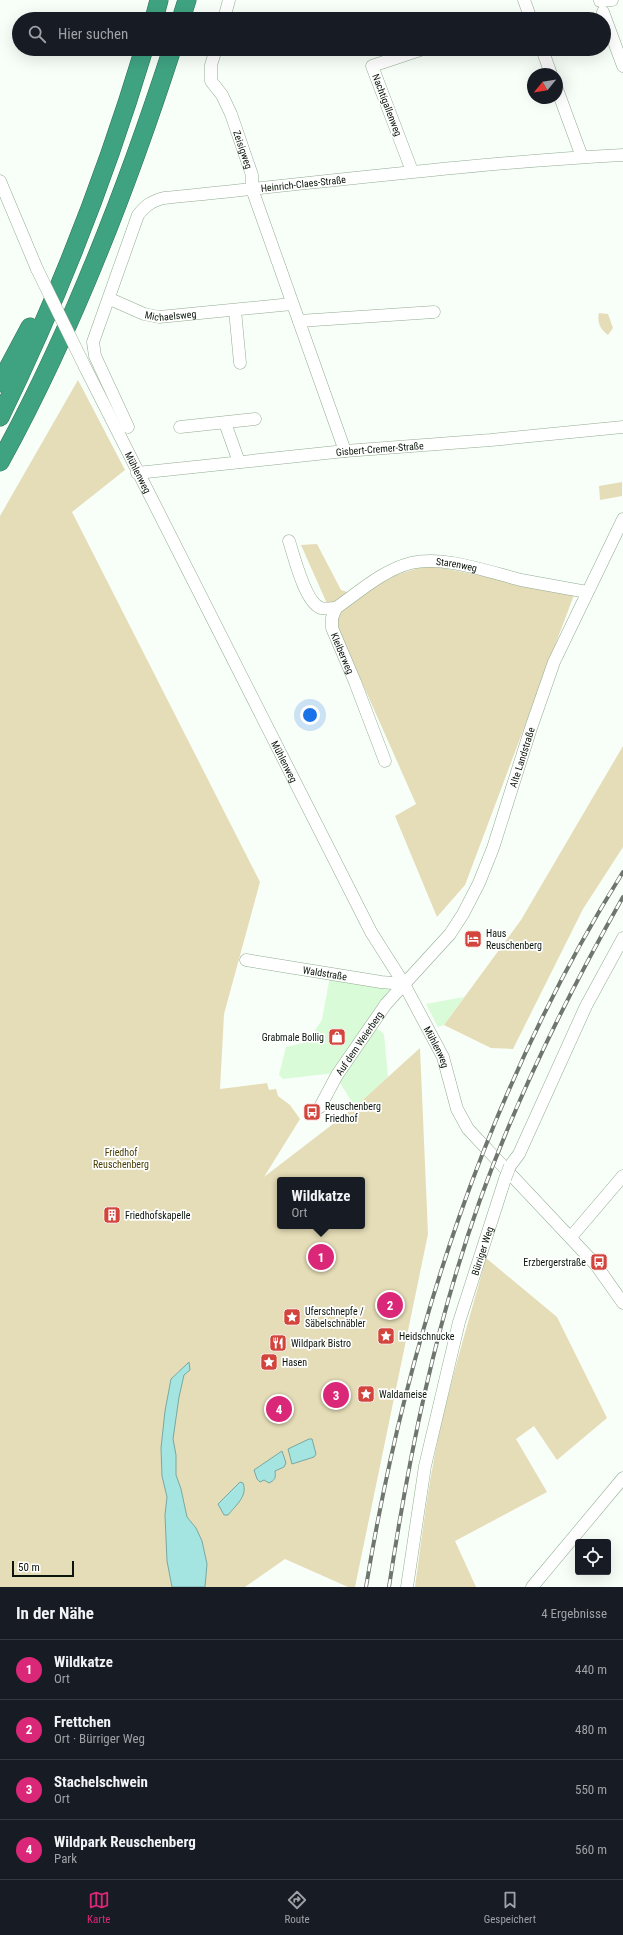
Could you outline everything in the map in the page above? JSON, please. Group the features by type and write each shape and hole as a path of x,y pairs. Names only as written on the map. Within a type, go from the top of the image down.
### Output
{"highway":[{"path":"156,12 159,0"},
{"path":"183,12 187,0"},
{"path":"0,417 27,362 65,275 94,198 142,56"},
{"path":"0,462 44,375 115,213 144,136 170,56"},
{"path":"0,383 42,303 65,275"}],"street":[{"path":"226,12 229,0"},
{"path":"524,0 528,12"},
{"path":"611,25 623,66"},
{"name":"Zeisigweg","path":"214,56 211,65 210,81 222,95 231,114 252,175 252,189 345,452"},
{"name":"Nachtigallenweg","path":"402,56 372,66 412,171"},
{"path":"545,56 549,68"},
{"path":"563,104 582,157"},
{"name":"Heinrich-Claes-Straße","path":"128,427 95,356 93,342 110,299 138,215 145,207 154,201 164,198 412,171 623,155"},
{"name":"Mühlenweg","path":"0,181 6,210 37,269 137,472 371,932 404,984 443,1058 457,1109 468,1129 596,1265 623,1304"},
{"name":"Michaelsweg","path":"110,299 144,314 159,317 292,304"},
{"path":"235,310 240,363"},
{"path":"299,321 434,312"},
{"path":"180,427 255,419"},
{"path":"225,423 239,462"},
{"name":"Gisbert-Cremer-Straße","path":"137,472 623,427"},
{"name":"Alte Landstraße","path":"404,984 450,934 479,883 493,848 531,728 554,662 623,519"},
{"path":"289,541 302,580 313,603 321,608 336,608"},
{"name":"Starenweg","path":"336,608 389,573 411,563 430,560 446,562 523,580 587,592"},
{"name":"Kleiberweg","path":"336,608 332,618 332,628 355,682 385,761"},
{"name":"Bürriger Weg","path":"407,1587 425,1466 457,1330 505,1179 510,1166 519,1154 586,1006 623,938"},
{"name":"Waldstraße","path":"246,960 381,982 404,984"},
{"name":"Auf dem Weierberg","path":"320,1107 337,1075 386,1004 404,984"},
{"path":"571,1237 623,1176"},
{"path":"532,1587 623,1478"}],"shaded area":[{"path":"330,976 391,987 368,1022 384,1034 388,1077 355,1107 334,1073 283,1079 279,1075 286,1047 307,1042 322,1020"},
{"path":"464,997 444,1025 438,1027 426,1004"}],"green space":[{"path":"599,313 608,314 613,328 608,335 600,325 598,319"},
{"name":"Friedhof Reuschenberg","path":"78,380 125,470 72,512 260,882 224,1014 220,1089 267,1083 269,1090 276,1089 278,1096 290,1105 300,1119 264,1177 355,1107 420,1048 428,1234 355,1587 348,1587 285,1559 245,1587 205,1587 207,1564 196,1528 187,1517 172,1453 179,1371 171,1379 165,1411 161,1448 162,1476 167,1497 165,1515 167,1561 172,1587 0,1587 0,516"},
{"path":"622,482 622,496 600,500 599,486"},
{"path":"317,544 341,590 360,596 393,576 428,565 574,595 465,885 437,917 395,816 416,804 301,545"},
{"path":"623,746 623,847 583,909 513,1049 491,1048 444,1025 521,920"},
{"path":"486,1258 557,1317 607,1418 557,1460 534,1426 516,1439 547,1492 455,1541 476,1587 415,1587 428,1491 439,1434 455,1368"}],"water":[{"path":"189,1362 190,1370 184,1375 179,1397 173,1439 176,1455 176,1475 181,1489 187,1517 196,1528 202,1541 207,1564 205,1587 172,1587 167,1561 165,1515 167,1497 162,1476 161,1448 165,1411 171,1379"},
{"path":"312,1439 316,1454 314,1457 292,1464 288,1449"},
{"path":"282,1451 286,1463 284,1467 275,1471 275,1478 271,1482 269,1483 264,1480 260,1482 257,1479 254,1470"},
{"path":"240,1482 243,1483 243,1496 228,1515 224,1515 218,1504"}],"railway":[{"path":"366,1587 383,1493 404,1400 430,1308 459,1217 493,1127 532,1040 575,954 623,872"},
{"path":"389,1587 405,1489 425,1391 464,1247 480,1200 527,1083 583,970 623,897"}],"place":[{"name":"Haus Reuschenberg","path":"473,939"},
{"name":"Grabmale Bollig","path":"337,1037"},
{"name":"Reuschenberg Friedhof","path":"312,1112"},
{"name":"Friedhofskapelle","path":"112,1215"},
{"name":"Wildkatze","path":"321,1257"},
{"name":"Erzbergerstraße","path":"599,1262"},
{"name":"Frettchen","path":"390,1305"},
{"name":"Uferschnepfe / Säbelschnäbler","path":"292,1317"},
{"name":"Heidschnucke","path":"386,1336"},
{"name":"Wildpark Bistro","path":"278,1343"},
{"name":"Hasen","path":"269,1362"},
{"name":"Waldameise","path":"366,1394"},
{"name":"Stachelschwein","path":"336,1395"},
{"name":"Wildpark Reuschenberg","path":"279,1409"}]}
